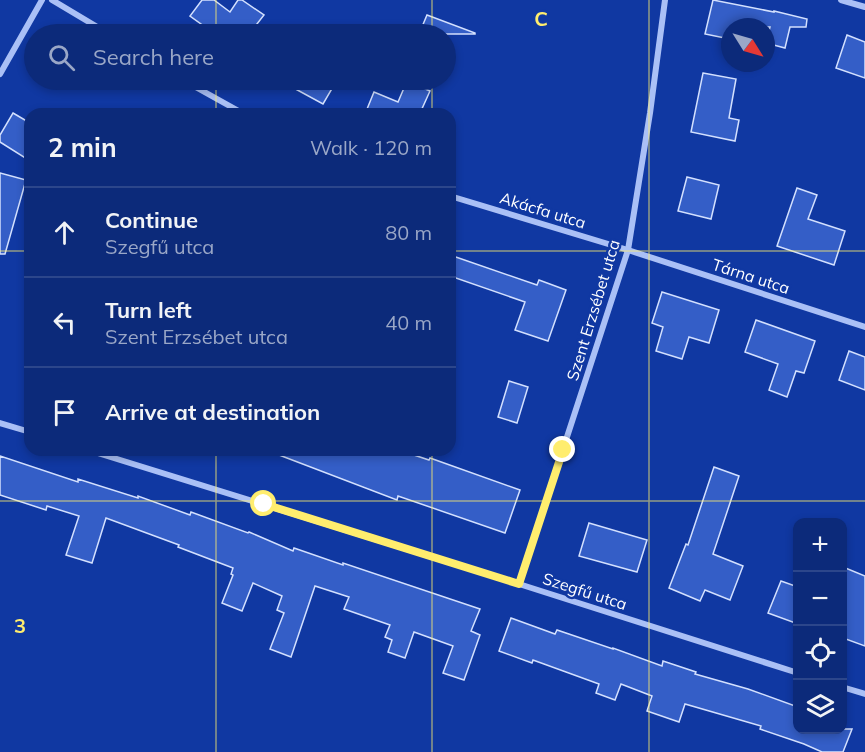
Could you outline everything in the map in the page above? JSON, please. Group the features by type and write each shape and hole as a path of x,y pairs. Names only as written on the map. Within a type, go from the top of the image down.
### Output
{"street":[{"path":"28,24 42,0"},
{"path":"52,0 92,24"},
{"name":"Szent Erzsébet utca","path":"519,584 628,250 665,0"},
{"path":"841,0 865,7"},
{"path":"0,74 24,32"},
{"path":"201,90 233,108"},
{"name":"Akácfa utca","path":"456,198 628,250"},
{"name":"Tárna utca","path":"628,250 865,327"},
{"path":"0,423 24,430"},
{"name":"Szegfű utca","path":"107,456 519,584 793,672"},
{"path":"847,688 865,694"}],"building":[{"path":"202,0 214,0 230,12 238,0 242,0 264,15 257,24 201,24 190,16"},
{"path":"713,0 807,19 806,27 790,27 785,48 775,45 775,18 721,18 721,37 705,34"},
{"path":"427,15 451,24 423,24"},
{"path":"456,26 475,33 456,34"},
{"path":"847,35 865,42 865,78 836,68"},
{"path":"703,73 736,79 729,118 739,120 735,141 691,132"},
{"path":"297,90 331,90 323,104"},
{"path":"403,90 430,91 422,108 367,108 374,92 398,102"},
{"path":"13,113 24,119 24,157 0,142 0,135"},
{"path":"0,173 24,179 24,187 5,254 0,254"},
{"path":"687,177 719,185 711,219 678,211"},
{"path":"797,188 817,195 808,219 845,231 834,265 777,246"},
{"path":"456,257 537,285 539,280 566,290 548,341 515,330 525,302 456,278"},
{"path":"662,292 719,310 709,343 689,337 682,359 656,351 663,327 652,323"},
{"path":"756,320 815,341 804,373 796,371 787,397 769,390 778,364 745,352"},
{"path":"849,351 865,357 865,390 839,380"},
{"path":"509,381 528,387 517,423 498,417"},
{"path":"0,456 78,482 78,479 138,498 138,496 190,515 191,512 249,532 293,551 294,548 343,565 343,563 480,609 471,631 480,635 464,680 443,673 453,646 414,632 405,658 388,652 392,640 385,637 390,625 344,609 349,597 315,586 291,657 270,649 284,613 277,610 282,596 253,583 242,611 222,603 233,575 231,574 233,568 106,518 92,563 66,555 79,516 47,506 46,510 0,495"},
{"path":"282,456 417,456 429,460 430,458 520,490 505,533 398,496 397,500"},
{"path":"714,467 739,476 713,554 743,566 730,600 705,590 700,601 669,588 686,544 688,545"},
{"path":"589,523 647,540 637,572 579,556"},
{"path":"847,569 865,576 865,646 847,639"},
{"path":"781,581 793,585 793,622 768,613"},
{"path":"511,618 555,634 557,630 662,666 663,661 696,672 695,674 793,705 793,734 847,734 847,729 852,729 843,752 822,752 760,729 761,726 685,704 679,722 647,711 652,696 621,684 615,700 596,693 599,684 533,660 532,663 499,651"}],"route":[{"path":"264,504 519,584 563,450"}]}
